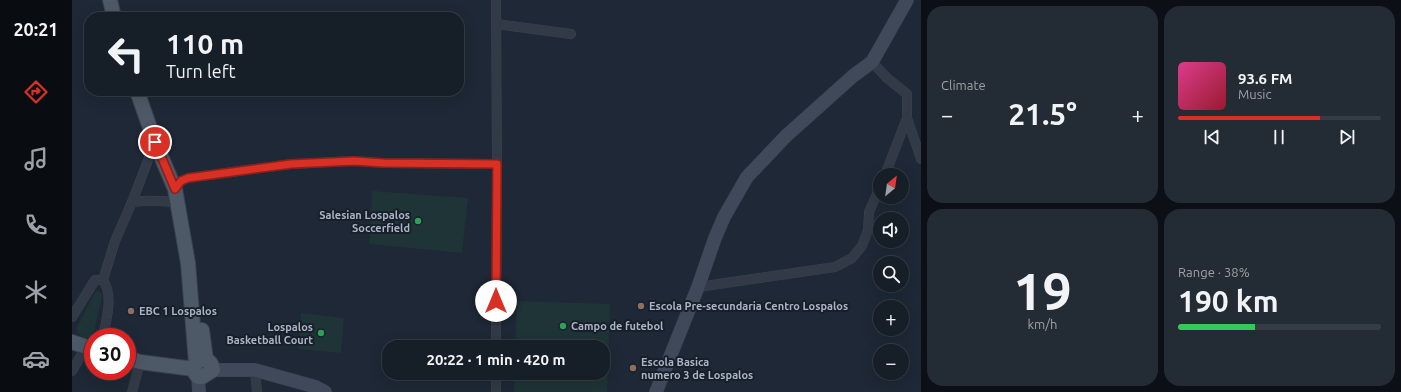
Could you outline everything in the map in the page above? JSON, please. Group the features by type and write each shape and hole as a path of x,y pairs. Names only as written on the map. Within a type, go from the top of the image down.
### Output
{"main road":[{"path":"110,0 113,12"},
{"path":"136,360 202,369 188,263 175,189 155,142 139,96"},
{"path":"72,342 84,346"}],"street":[{"path":"496,0 496,340"},
{"path":"656,392 724,217 747,176 786,136 853,76 872,62 907,0"},
{"path":"496,24 571,34"},
{"path":"872,62 887,78 907,94 907,118 921,159"},
{"path":"887,168 907,118"},
{"path":"105,328 108,290 102,280 115,241 155,142"},
{"path":"175,189 181,181 188,178 291,164 354,161 383,163 497,164"},
{"path":"132,202 151,200 178,203"},
{"path":"698,287 835,267 852,258 862,246 868,230 869,212 873,203"},
{"path":"72,317 95,280 102,280"},
{"path":"72,371 84,355"},
{"path":"202,369 255,370 316,387 325,392"},
{"path":"199,392 202,369"},
{"path":"202,369 204,392"},
{"path":"255,370 257,392"},
{"path":"132,392 133,380"},
{"path":"496,380 496,392"}],"green space":[{"name":"Salesian Lospalos Soccerfield","path":"372,191 468,198 462,253 369,244"},
{"path":"97,291 100,292 102,297 95,328 84,328 84,337 79,334 77,327"},
{"name":"Campo de futebol","path":"517,301 610,304 609,340 515,340"},
{"name":"Lospalos Basketball Court","path":"301,313 344,318 341,353 298,349"},
{"name":"Campo de futebol","path":"515,380 607,380 607,392 514,392"}],"place":[{"name":"Salesian Lospalos Soccerfield","path":"418,221"},
{"name":"Escola Pre-secundaria Centro Lospalos","path":"641,306"},
{"name":"EBC 1 Lospalos","path":"131,311"},
{"name":"Campo de futebol","path":"563,326"},
{"name":"Lospalos Basketball Court","path":"321,333"},
{"name":"Escola Basica numero 3 de Lospalos","path":"633,368"}],"route":[{"path":"155,142 175,189 181,181 188,178 291,164 354,161 383,163 497,164 496,301"}]}
